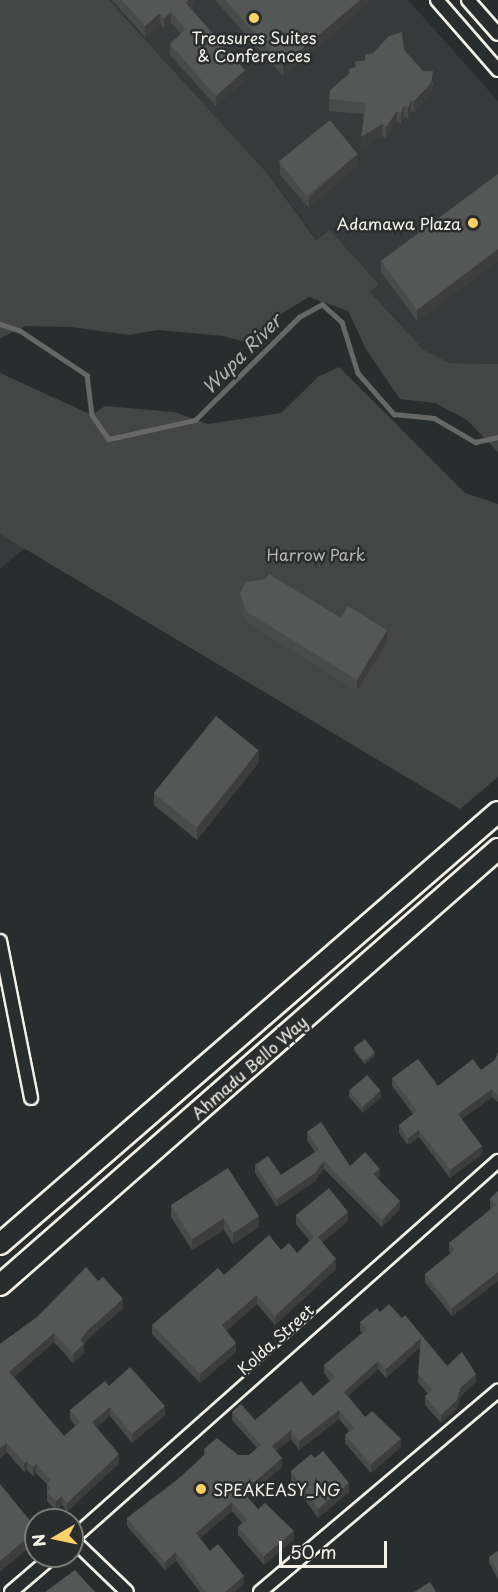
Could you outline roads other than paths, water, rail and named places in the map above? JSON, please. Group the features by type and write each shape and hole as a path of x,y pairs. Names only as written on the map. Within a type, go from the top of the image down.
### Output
{"main road":[{"name":"Ahmadu Bello Way","path":"0,1244 498,812"},
{"name":"Ahmadu Bello Way","path":"0,1285 498,849"}],"street":[{"path":"436,0 498,70"},
{"path":"468,0 498,34"},
{"path":"0,941 31,1098"},
{"name":"Kolda Street","path":"84,1528 498,1161"},
{"path":"260,1592 498,1391"},
{"path":"84,1551 127,1592"},
{"path":"11,1592 39,1568"}],"waterway":[{"name":"Wupa River","path":"0,324 19,330 87,375 92,415 109,439 195,420 299,317 322,304 342,322 358,373 394,414 434,418 475,442 498,437"}],"place":[{"name":"Treasures Suites & Conferences","path":"254,18"},
{"name":"Adamawa Plaza","path":"473,223"},
{"name":"SPEAKEASY_NG","path":"201,1489"}],"park label":[{"name":"Harrow Park","path":"316,554"}]}
